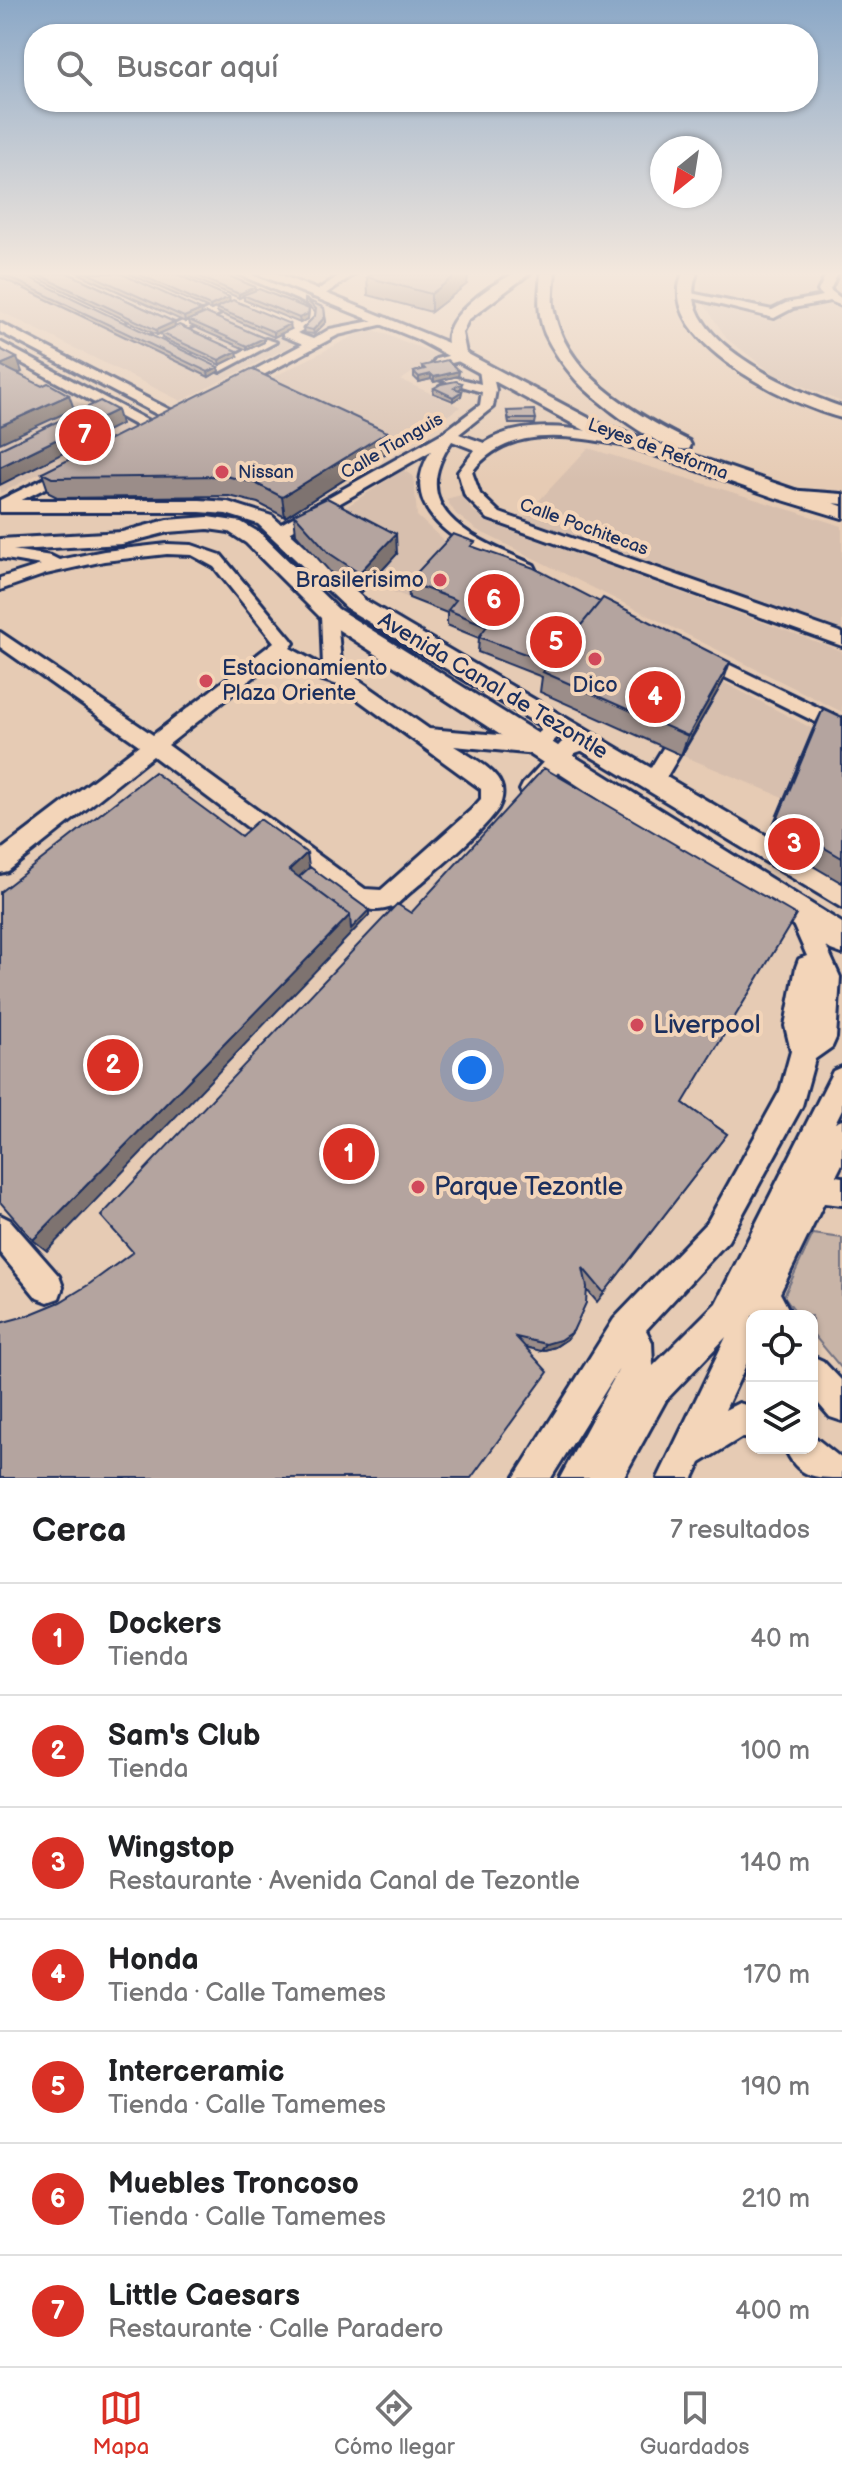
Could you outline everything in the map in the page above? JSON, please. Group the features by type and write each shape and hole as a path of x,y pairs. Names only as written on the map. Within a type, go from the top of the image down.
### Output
{"main road":[{"name":"Leyes de Reforma","path":"433,342 592,427 842,512"},
{"path":"457,342 460,354"},
{"path":"557,342 572,364 620,410 689,448 724,474"},
{"path":"715,342 722,351 786,391 842,413"},
{"name":"Avenida Canal de Tezontle","path":"0,506 228,508 265,520 357,605 842,895"},
{"name":"Avenida Canal de Tezontle","path":"0,521 122,520 167,526 222,523 246,532 330,614 842,940"},
{"name":"Avenida Canal de Tezontle","path":"0,545 122,538 167,526"}],"street":[{"path":"31,342 179,414 137,435"},
{"path":"165,342 169,344"},
{"path":"182,350 220,368 244,356 261,342"},
{"path":"310,342 315,344"},
{"path":"223,392 318,342"},
{"path":"0,346 151,428"},
{"path":"231,350 273,366"},
{"path":"460,354 440,362 440,374 489,390 485,369"},
{"name":"Calle Tianguis","path":"280,531 449,435 486,407 489,390"},
{"path":"539,575 468,540 440,519 428,495 429,469 449,435 486,449 498,442 534,432 567,432 637,444"},
{"name":"Calle Pochitecas","path":"486,449 474,456 465,472 473,496 494,516 842,640"},
{"path":"0,506 82,463"},
{"path":"783,494 842,499"},
{"path":"0,585 17,575 64,563 166,549 209,554 285,643 0,864"},
{"path":"0,553 64,563"},
{"path":"330,614 333,676"},
{"path":"0,638 153,745 358,897 373,902 387,899 479,816 491,802 492,787 481,775 345,680 308,668 278,649"},
{"path":"680,646 718,674 842,728"},
{"path":"653,782 699,706"},
{"path":"424,736 536,746 551,734 548,719"},
{"path":"475,849 574,743 586,742"},
{"path":"531,1478 625,1330 718,1231 792,1096 814,1045 828,977 800,913"},
{"path":"577,1478 660,1367 727,1314 842,1080"},
{"path":"762,1310 829,1189 840,1143"},
{"path":"0,1230 48,1287"},
{"path":"604,1478 629,1431 646,1429 663,1397 660,1367 625,1330"},
{"path":"681,1464 746,1340"},
{"path":"818,1379 842,1405"},
{"path":"681,1464 739,1420 746,1422"},
{"path":"809,1454 839,1478"}],"shaded area":[{"path":"62,342 298,342 181,401"},
{"path":"342,342 405,342 439,355 401,380 461,407 388,452 254,387"},
{"path":"731,342 842,342 842,402 775,375"},
{"path":"0,360 104,416 129,429 0,493"},
{"path":"588,448 842,526 842,631 521,520"},
{"path":"403,470 414,477 417,516 453,549 409,598 370,583 396,554 329,518"},
{"path":"461,495 472,510 492,524 842,651 842,712 477,530 456,514 446,499"},
{"path":"723,682 813,729 785,798 681,755"},
{"path":"813,1234 842,1238 842,1369 818,1340 818,1310 794,1310 784,1296"}],"building":[{"path":"145,342 165,342 218,367 208,372"},
{"path":"180,342 217,342 237,351 219,360"},
{"path":"0,349 17,358 0,365"},
{"path":"447,360 459,371 434,377 431,374 419,377 414,372 425,369 422,366"},
{"path":"0,365 42,386 48,383 69,395 0,426"},
{"name":"Nissan","path":"251,369 387,432 282,497 255,483 226,476 52,478 42,473"},
{"path":"462,383 454,388 462,391 453,397 434,388 441,384"},
{"path":"100,401 117,410 0,467 0,449"},
{"path":"534,410 536,419 509,419 507,411"},
{"path":"327,498 396,534 359,573 329,553 294,514"},
{"path":"453,534 475,542 471,546 534,568 600,602 550,663 479,637 487,626 448,610 456,600 408,582"},
{"path":"603,598 730,662 688,736 543,672"},
{"path":"823,709 842,718 842,858 777,820"},
{"name":"Parque Tezontle","path":"544,768 796,915 683,1103 727,1134 604,1293 583,1268 586,1303 573,1331 560,1340 546,1344 516,1337 548,1372 471,1478 0,1478 0,1323 60,1302 133,1252 101,1216 397,904 411,913"},
{"path":"154,772 241,836 260,819 307,853 289,870 350,915 33,1240 0,1202 0,892"},
{"path":"310,867 369,910 351,929 350,915 299,877"}],"place":[{"name":"Little Caesars","path":"85,435"},
{"name":"Nissan","path":"222,472"},
{"name":"Brasilerisimo","path":"440,580"},
{"name":"Muebles Troncoso","path":"494,600"},
{"name":"Interceramic","path":"556,642"},
{"name":"Dico","path":"595,659"},
{"name":"Estacionamiento Plaza Oriente","path":"206,681"},
{"name":"Honda","path":"655,697"},
{"name":"Wingstop","path":"794,844"},
{"name":"Liverpool","path":"637,1025"},
{"name":"Sam's Club","path":"113,1065"},
{"name":"Dockers","path":"349,1154"},
{"name":"Parque Tezontle","path":"418,1187"}]}
